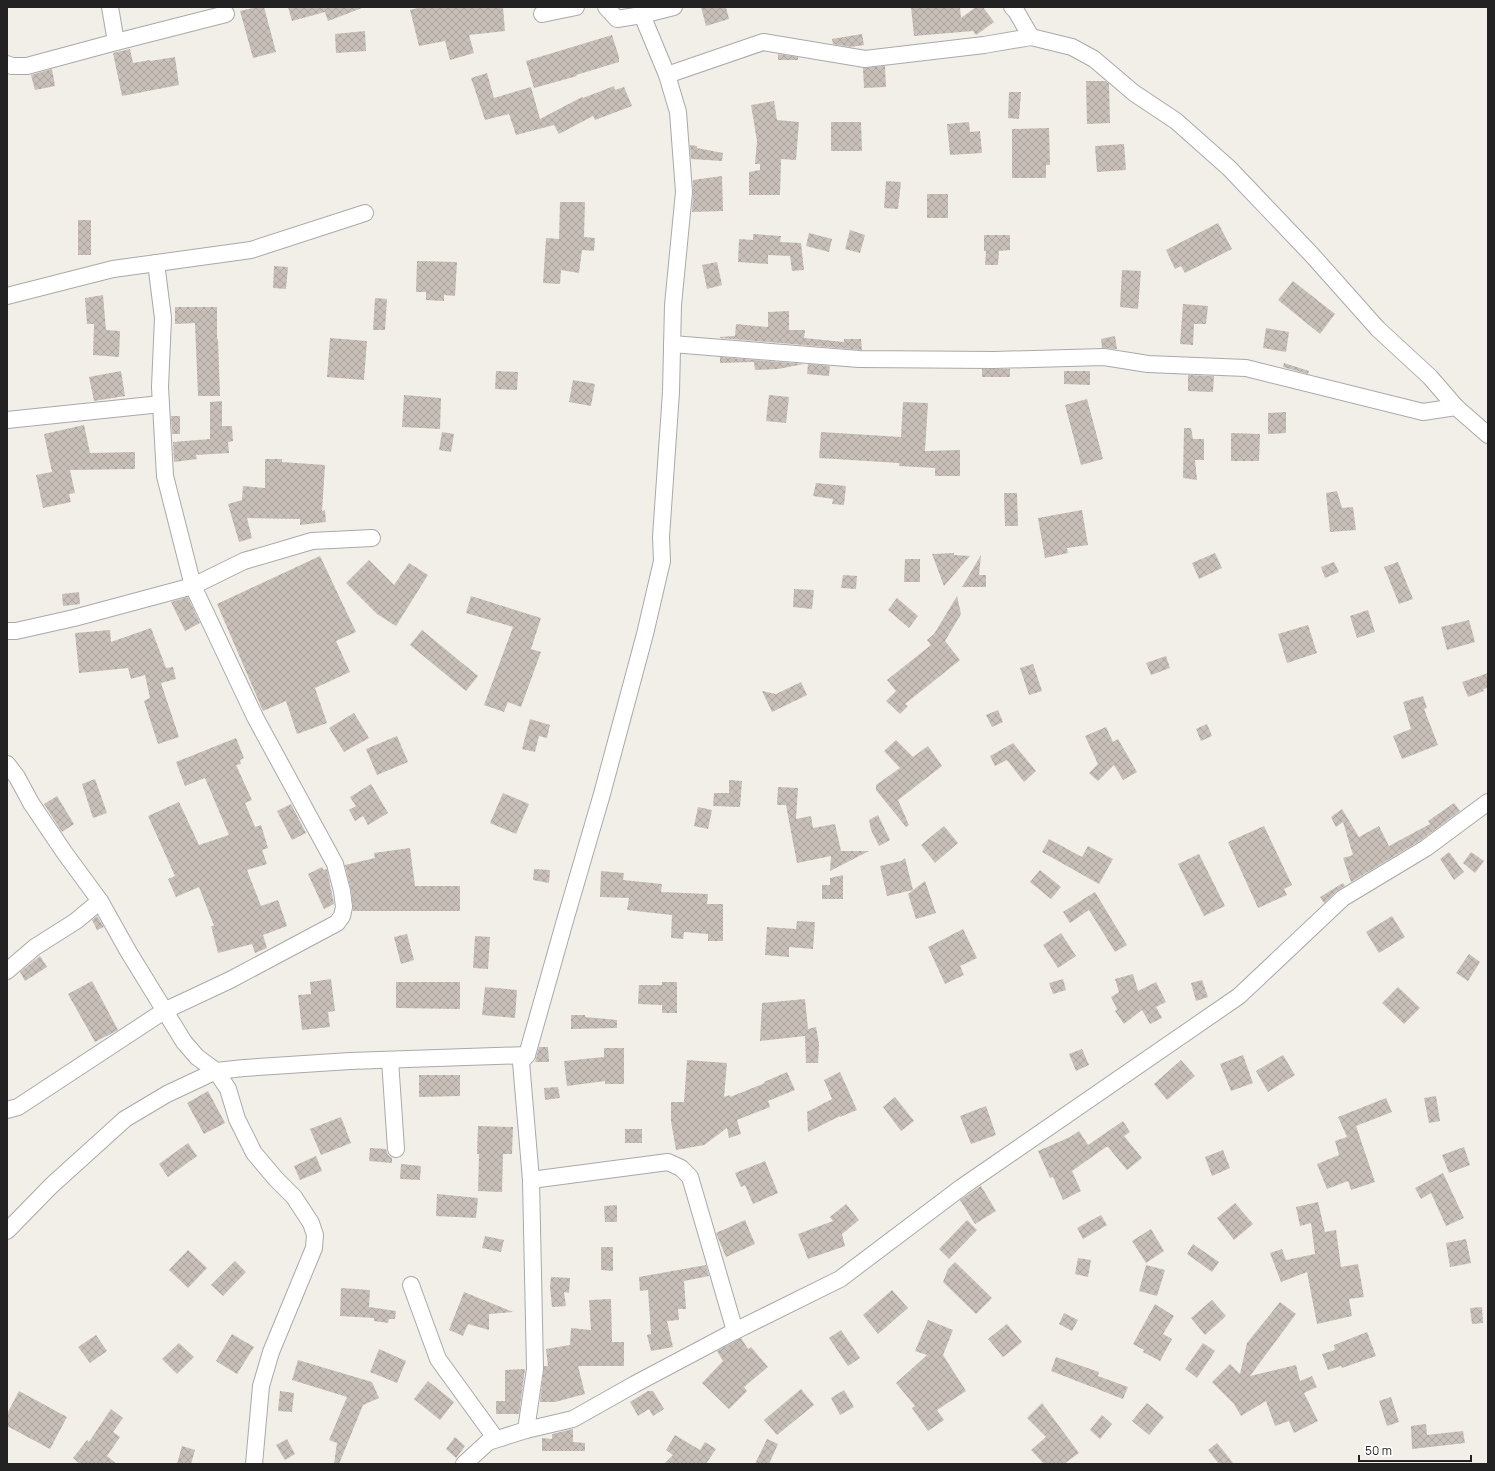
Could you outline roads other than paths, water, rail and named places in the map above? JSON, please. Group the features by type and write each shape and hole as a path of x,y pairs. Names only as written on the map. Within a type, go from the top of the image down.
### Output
{"street":[{"path":"110,7 116,42"},
{"path":"542,14 576,7"},
{"path":"606,7 617,20 668,8"},
{"path":"1012,7 1016,11 1031,37"},
{"path":"7,64 12,66 27,66 226,14"},
{"path":"526,1430 535,1369 531,1180 521,1062 527,1055 602,794 645,634 662,562 661,537 671,392 673,305 684,192 678,112 668,75 642,15"},
{"path":"668,75 763,42 865,59 984,45 1031,37 1072,48 1094,59 1134,93 1176,121 1235,174 1312,255 1378,330 1430,377 1456,407 1488,435"},
{"path":"7,296 113,268 251,250 365,213"},
{"path":"7,1110 18,1107 164,1010 230,980 329,928 337,923 342,916 344,907 342,891 335,864 255,717 193,586 165,476 160,387 163,318 156,263"},
{"path":"672,344 859,359 994,360 1104,357 1148,364 1246,368 1423,412 1456,407"},
{"path":"7,420 161,404"},
{"path":"7,631 16,631 74,618 193,586 244,561 312,541 372,538"},
{"path":"7,764 18,776 31,803 64,852 100,901 184,1042 197,1057 216,1071 228,1089 237,1119 254,1153 276,1179 294,1197 311,1223 315,1235 314,1248 271,1352 261,1386 254,1464"},
{"path":"464,1464 488,1442 526,1430 573,1419 735,1331 840,1279 962,1187 1239,996 1343,898 1426,848 1488,802"},
{"path":"7,971 35,947 76,921 100,901"},
{"path":"7,1231 52,1185 125,1119 167,1094 216,1071 244,1068 390,1060 527,1055"},
{"path":"390,1060 396,1149"},
{"path":"531,1180 668,1162 681,1168 690,1176 735,1331"},
{"path":"411,1285 438,1359 496,1439"}]}
